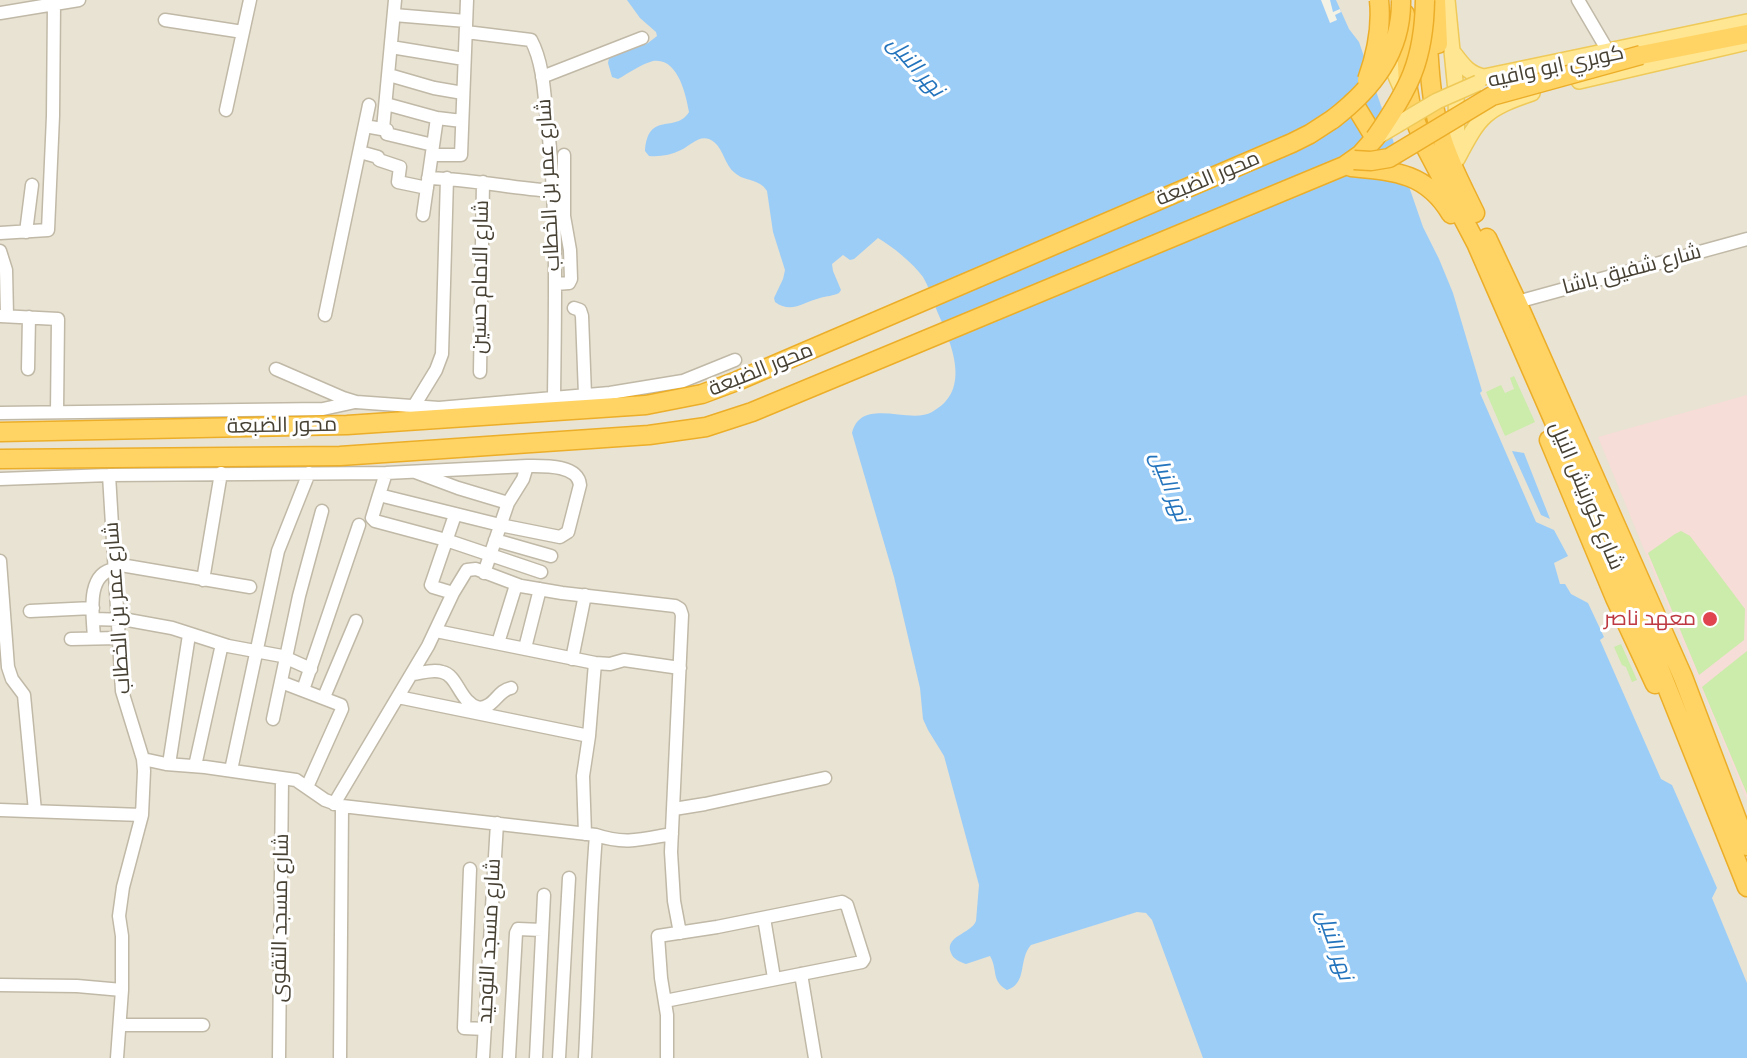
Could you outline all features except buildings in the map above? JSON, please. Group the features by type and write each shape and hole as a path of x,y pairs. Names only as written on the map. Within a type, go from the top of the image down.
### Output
{"highway":[{"path":"1375,138 1353,102 1366,82 1373,63 1380,25 1379,0"},
{"name":"شارع كورنيش النيل","path":"1403,0 1408,89 1412,112 1425,146 1476,243 1659,642 1683,676 1747,846"},
{"name":"محور الضبعة","path":"0,432 347,424 646,405 702,394 1292,143 1320,128 1353,102 1383,69 1392,51 1403,0"},
{"name":"شارع كورنيش النيل","path":"1425,0 1432,87 1444,143 1517,302 1659,642 1666,683 1747,887"},
{"path":"1349,163 1375,138 1400,102 1415,69 1424,33 1425,0"},
{"path":"1436,0 1439,79 1447,126 1444,143"},
{"path":"1349,163 1389,158 1492,96 1641,55 1691,43 1747,34"},
{"path":"1349,163 1412,177 1433,190 1450,212 1645,666 1688,741"},
{"name":"محور الضبعة","path":"0,459 340,456 649,435 705,427 752,412 1349,163"},
{"path":"1666,683 1671,676 1683,676"}],"main road":[{"name":"شارع كورنيش النيل","path":"1373,0 1389,60 1412,112"},
{"name":"شارع كورنيش النيل","path":"1447,0 1456,91 1456,165"},
{"path":"1452,51 1466,69 1475,75 1485,77 1747,22"},
{"name":"كوبري ابو وافيه","path":"1375,138 1437,101 1478,83 1747,28"},
{"path":"1456,165 1479,121 1488,112 1507,102 1545,88 1747,42"}],"street":[{"path":"0,13 79,0"},
{"path":"226,110 250,0"},
{"path":"383,129 394,0"},
{"path":"365,126 387,130 387,134 432,150 461,155 467,0"},
{"path":"1578,0 1608,51"},
{"path":"0,233 49,230 54,4"},
{"path":"394,15 466,27"},
{"path":"165,20 243,32"},
{"name":"شارع عمر بن الخطاب","path":"466,27 531,40 542,76 549,129 552,191 555,284 554,398"},
{"path":"542,76 642,38"},
{"path":"391,47 464,59"},
{"path":"389,75 434,88 463,93"},
{"path":"386,104 437,118 462,121"},
{"path":"325,315 369,105"},
{"path":"423,215 437,118"},
{"path":"360,152 400,167 398,182 428,183 447,178 552,191"},
{"path":"555,284 569,283 571,279 570,250 564,216 564,155"},
{"path":"414,406 436,369 442,354 447,178"},
{"name":"شارع الامام حسين","path":"480,372 483,182"},
{"path":"26,232 32,185"},
{"name":"شارع شفيق باشا","path":"1517,302 1747,239"},
{"path":"0,251 6,270 4,316 59,320 57,412"},
{"path":"574,308 580,310 582,316 585,395"},
{"path":"28,369 29,317"},
{"path":"276,369 356,402 439,408 585,395 683,381 735,360"},
{"path":"0,413 323,409 356,402"},
{"path":"484,573 508,503 523,479 527,466"},
{"path":"0,479 221,473 386,473 527,466 563,469 571,472 580,480 568,532 565,536 560,537 500,525 379,495"},
{"path":"412,471 458,489 508,503"},
{"path":"231,770 278,550 309,472"},
{"path":"203,580 221,473"},
{"path":"386,473 372,518 374,521 446,540 541,572"},
{"name":"شارع عمر بن الخطاب","path":"109,475 122,692 143,759 142,815 123,887 119,916 122,936 122,990 117,1058"},
{"path":"273,719 299,596 322,511"},
{"path":"453,593 431,586 455,514"},
{"path":"303,690 359,525"},
{"path":"495,540 551,556"},
{"path":"0,561 8,667 12,679 24,695 35,811"},
{"path":"94,638 94,588 98,578 106,570 115,566 250,587"},
{"path":"340,1058 338,805 413,674 453,593 467,570 473,569 516,585 678,607 682,615 672,834 672,885 680,933"},
{"path":"498,643 516,585"},
{"path":"525,648 540,589"},
{"path":"572,659 585,595"},
{"path":"30,611 93,613 118,620 172,628 222,644 286,658 310,669"},
{"path":"324,697 356,621"},
{"path":"436,631 595,663 610,664 624,660 680,668"},
{"path":"169,764 189,635"},
{"path":"71,639 119,638"},
{"path":"195,766 222,644"},
{"path":"585,1058 590,966 590,834 584,776 595,663"},
{"path":"413,674 435,671 446,673 452,678 466,700 479,708 491,704 503,691 511,688"},
{"path":"281,682 340,703 342,709 307,787"},
{"path":"398,697 589,736"},
{"path":"143,759 296,780 325,801 338,805 590,834 620,841 632,842 672,834"},
{"name":"شارع مسجد التقوى","path":"279,1058 282,778"},
{"path":"674,808 705,804 825,778"},
{"path":"0,810 142,815"},
{"name":"شارع مسجد التوحيد","path":"483,1058 496,823"},
{"path":"470,869 464,1028 485,1029"},
{"path":"559,1058 569,878"},
{"path":"536,1058 544,895"},
{"path":"665,1001 708,994 864,960 848,905 842,902 680,933 660,934 657,937 661,978 667,1015 667,1058"},
{"path":"764,918 774,978"},
{"path":"509,1058 516,930 542,930"},
{"path":"801,974 815,1058"},
{"path":"0,985 77,986 122,990"},
{"path":"120,1025 202,1024"}],"shaded area":[{"path":"0,0 1747,0 1747,1058 0,1058"},
{"name":"معهد ناصر","path":"1747,395 1747,801 1598,437"}],"green space":[{"path":"1514,376 1535,422 1505,436 1486,392 1501,385 1505,393 1514,389 1510,378"},
{"path":"1681,531 1690,536 1745,609 1744,640 1699,675 1648,553"},
{"path":"1621,644 1637,680 1632,682 1614,647"},
{"path":"1747,651 1747,794 1702,687"}],"water":[{"name":"نهر النيل","path":"627,0 1336,0 1349,29 1359,42 1423,227 1453,293 1482,391 1480,393 1536,522 1554,530 1568,556 1554,563 1560,584 1565,584 1571,594 1588,603 1604,637 1600,640 1661,779 1672,785 1717,888 1712,898 1747,983 1747,1058 1203,1058 1152,920 1146,913 1137,912 1031,945 1018,982 1007,990 997,979 990,956 966,964 955,959 951,953 951,943 976,921 979,885 944,756 923,719 920,688 894,577 852,433 857,422 865,416 875,414 923,415 945,403 952,391 955,379 955,365 948,337 923,277 914,266 878,238 854,259 850,260 843,255 832,264 841,290 839,293 792,307 775,302 774,298 785,270 773,232 767,191 764,187 735,173 717,145 709,139 697,140 681,150 665,155 649,156 645,151 647,138 651,131 657,126 677,122 689,112 683,87 675,71 662,61 649,62 618,79 612,77 609,58 648,43 657,36"},
{"path":"1512,451 1524,453 1550,519 1541,515"}],"pier":[{"path":"1321,0 1330,0 1333,12 1340,9 1341,12 1335,15 1337,20 1330,23"}],"place":[{"name":"معهد ناصر","path":"1710,619"}]}
